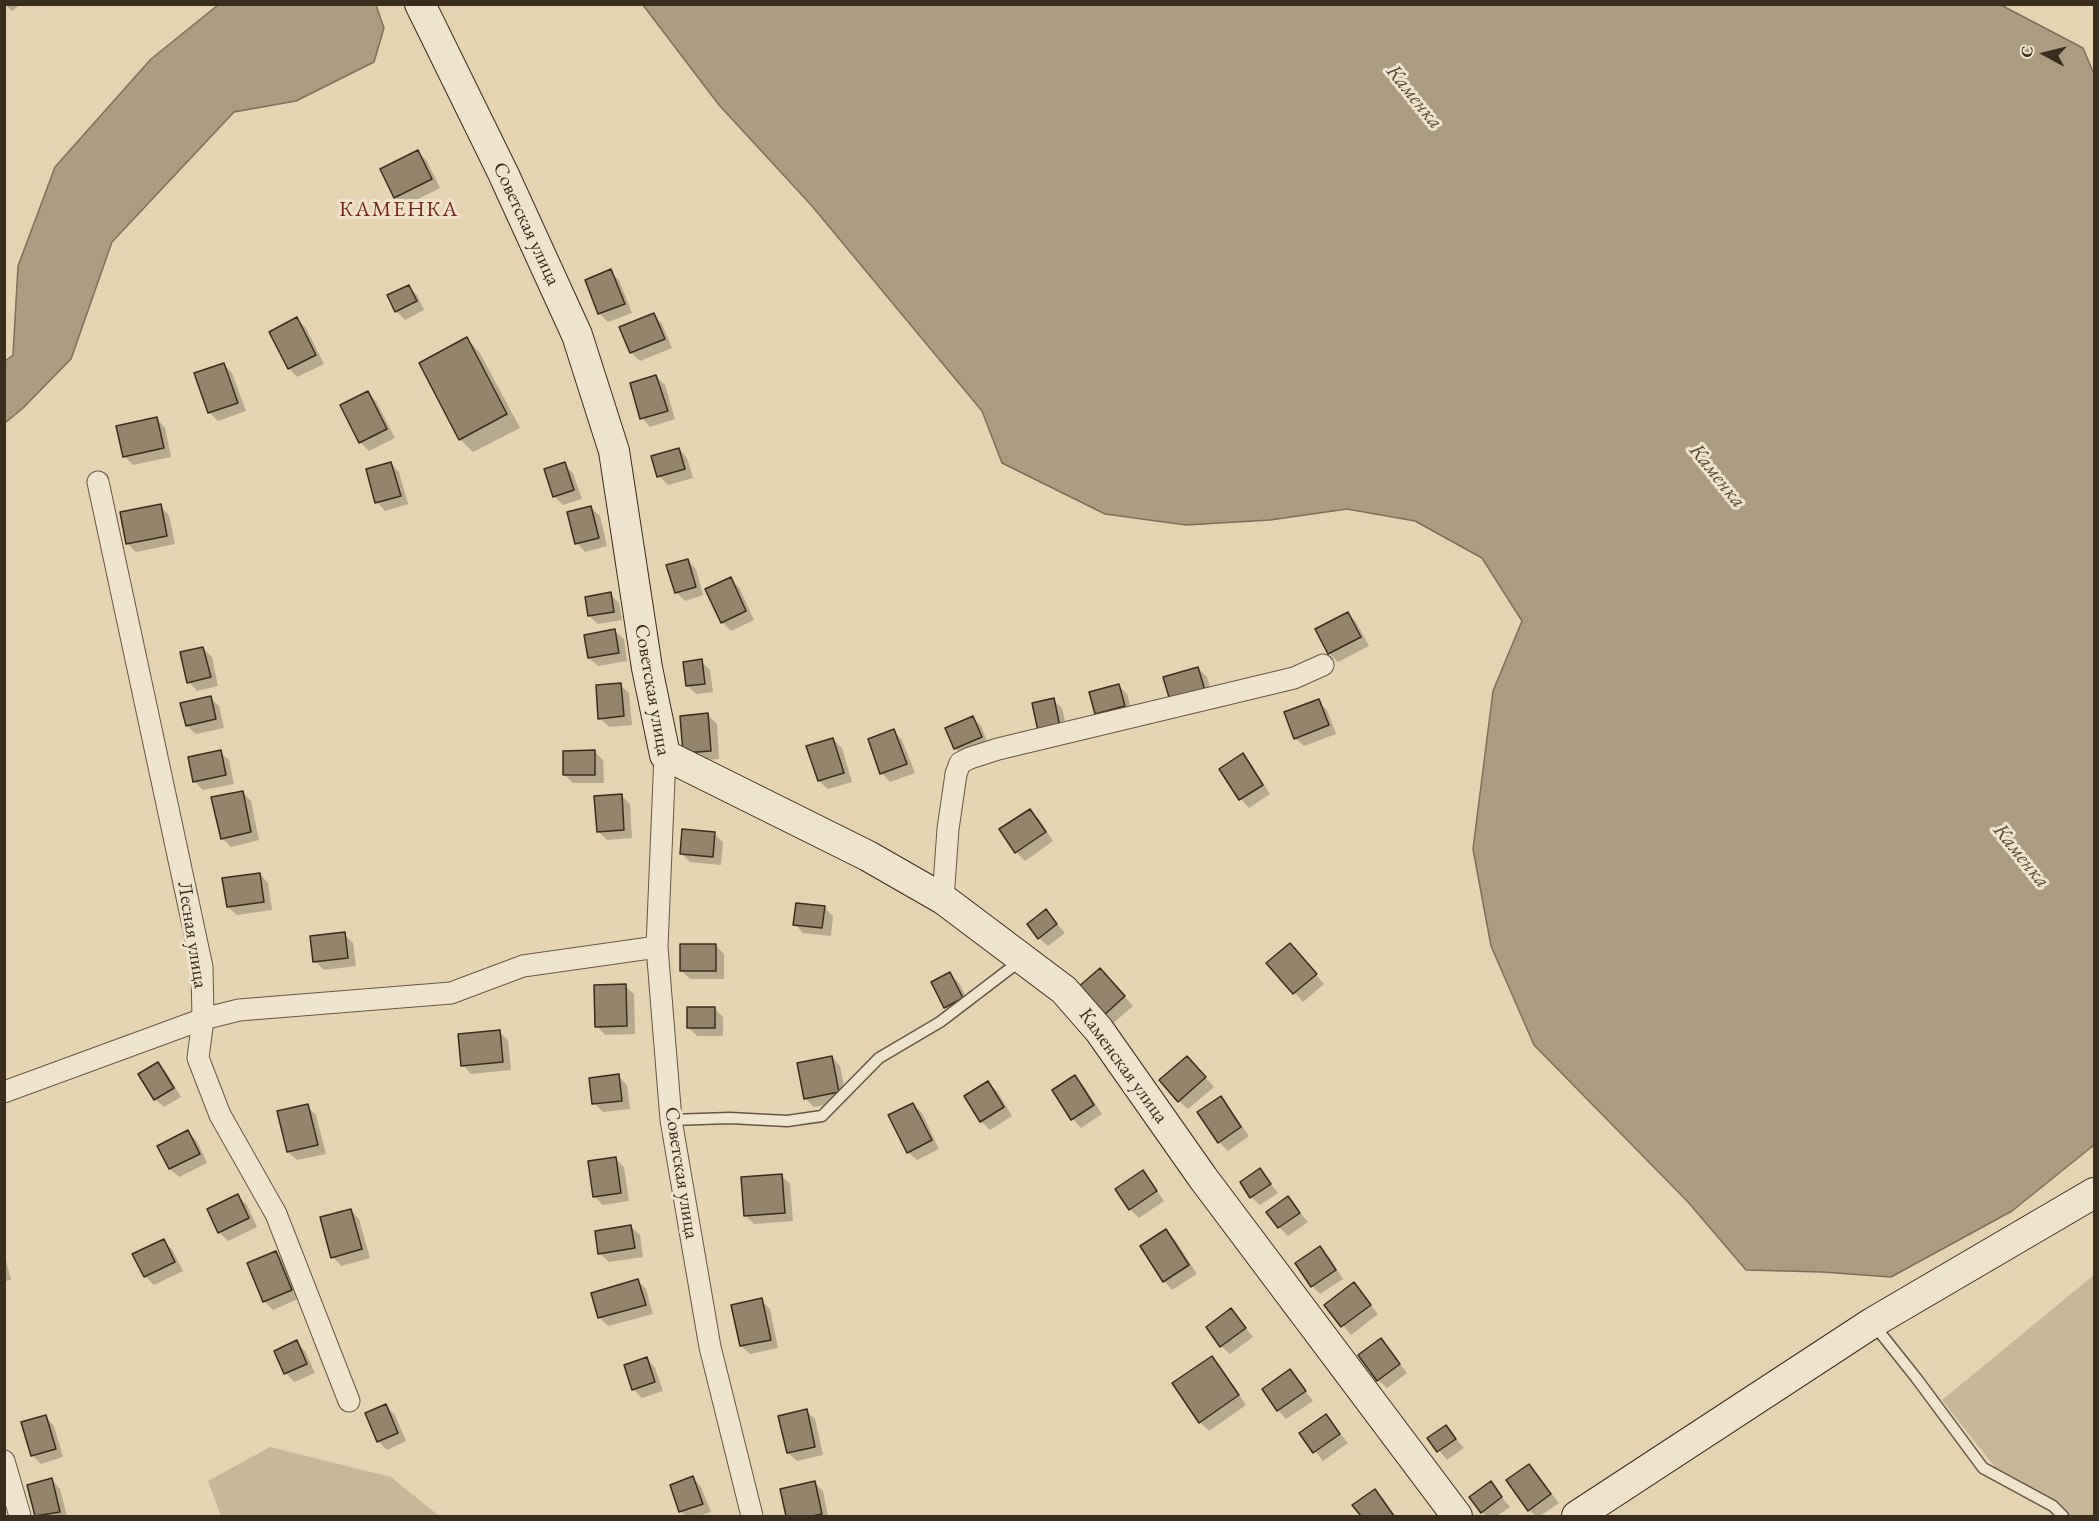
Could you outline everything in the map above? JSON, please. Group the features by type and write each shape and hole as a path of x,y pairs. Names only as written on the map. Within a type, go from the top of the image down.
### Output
{"street":[{"name":"Советская улица","path":"420,4 503,173 577,335 614,451 647,668 665,755 657,946 671,1120 710,1347 752,1516"},
{"name":"Лесная улица","path":"98,482 202,967 203,1019 198,1058 216,1105 276,1214 349,1401"},
{"path":"943,899 948,829 956,774 960,763 998,749 1294,678 1323,665"},
{"name":"Каменская улица","path":"665,755 868,856 943,899 1064,990 1099,1030 1203,1178 1457,1516"},
{"path":"4,1092 203,1019 239,1010 451,993 523,966 657,946"},
{"path":"1577,1516 1872,1323 2094,1192"},
{"path":"4,1461 8,1492 20,1516"}],"lane":[{"path":"671,1120 730,1118 787,1120 822,1116 879,1058 940,1022 1023,958"},
{"path":"1872,1323 1983,1468 2053,1506 2063,1516"}],"shaded area":[{"path":"2094,1275 2094,1516 2058,1516 2012,1489 1942,1400"},
{"path":"270,1447 391,1477 439,1516 221,1516 208,1481"}],"water":[{"name":"Каменка","path":"1999,4 2083,48 2094,74 2094,1145 2012,1211 1891,1277 1746,1270 1688,1202 1534,1045 1491,946 1473,849 1493,691 1522,621 1482,558 1415,521 1347,509 1270,520 1186,525 1105,514 1002,463 982,411 812,206 719,105 643,5"},
{"path":"218,5 376,5 384,28 374,62 296,101 234,112 112,242 71,359 5,423 5,361 13,355 18,266 55,167 151,59"}],"building":[{"path":"418,150 432,179 394,198 380,169"},
{"path":"611,269 625,304 598,314 585,280"},
{"path":"409,285 417,301 395,312 387,295"},
{"path":"654,313 665,339 630,353 619,327"},
{"path":"297,317 316,355 288,369 269,332"},
{"path":"467,337 507,414 459,440 419,363"},
{"path":"224,363 238,403 208,413 194,373"},
{"path":"656,375 668,411 640,419 630,383"},
{"path":"368,391 387,429 359,443 340,405"},
{"path":"157,417 164,448 123,457 116,426"},
{"path":"679,448 685,469 657,477 651,456"},
{"path":"391,462 401,496 375,503 366,469"},
{"path":"565,462 574,490 553,497 544,469"},
{"path":"161,504 167,536 126,544 120,512"},
{"path":"591,506 599,538 575,544 567,512"},
{"path":"688,559 696,587 675,593 666,565"},
{"path":"731,577 746,611 721,623 705,589"},
{"path":"611,592 614,612 588,616 585,597"},
{"path":"1348,612 1361,637 1328,654 1315,629"},
{"path":"615,629 619,653 588,658 584,635"},
{"path":"203,647 211,677 187,683 180,652"},
{"path":"702,659 705,684 686,686 683,662"},
{"path":"1198,667 1206,694 1171,704 1163,677"},
{"path":"621,683 624,716 598,719 596,685"},
{"path":"1119,684 1125,706 1095,714 1089,692"},
{"path":"211,696 216,719 186,726 180,703"},
{"path":"1054,698 1060,727 1038,731 1032,703"},
{"path":"1319,699 1329,725 1294,739 1284,712"},
{"path":"708,713 711,751 683,753 680,716"},
{"path":"973,716 982,737 954,749 945,728"},
{"path":"894,729 907,764 880,774 868,739"},
{"path":"833,738 844,773 818,781 806,746"},
{"path":"221,750 226,775 193,782 188,757"},
{"path":"595,750 595,775 563,775 563,751"},
{"path":"1243,753 1263,785 1239,800 1219,769"},
{"path":"243,791 251,832 221,839 211,797"},
{"path":"622,794 624,830 597,832 594,796"},
{"path":"1030,809 1046,832 1015,853 999,829"},
{"path":"682,829 715,832 713,857 680,854"},
{"path":"260,873 264,902 227,907 222,878"},
{"path":"796,903 825,906 822,928 793,925"},
{"path":"1046,909 1057,924 1038,939 1027,924"},
{"path":"345,932 348,958 313,962 310,936"},
{"path":"1290,943 1317,974 1293,994 1266,963"},
{"path":"680,944 716,944 716,971 680,971"},
{"path":"1100,968 1125,996 1101,1018 1076,989"},
{"path":"950,972 963,998 944,1008 931,982"},
{"path":"626,984 627,1026 595,1027 594,985"},
{"path":"687,1007 715,1007 715,1028 687,1028"},
{"path":"500,1030 503,1062 461,1066 458,1034"},
{"path":"832,1056 839,1092 804,1099 797,1063"},
{"path":"1187,1056 1206,1077 1178,1102 1159,1080"},
{"path":"158,1062 174,1088 154,1100 138,1074"},
{"path":"619,1074 622,1101 592,1104 589,1078"},
{"path":"1075,1075 1094,1105 1071,1120 1052,1090"},
{"path":"988,1081 1004,1107 980,1122 964,1096"},
{"path":"1221,1096 1241,1127 1218,1143 1197,1112"},
{"path":"913,1103 932,1140 907,1153 888,1115"},
{"path":"308,1104 318,1145 287,1152 277,1111"},
{"path":"188,1130 200,1154 169,1169 157,1146"},
{"path":"616,1157 621,1193 593,1197 588,1161"},
{"path":"1260,1168 1271,1184 1250,1198 1240,1182"},
{"path":"1143,1170 1157,1191 1129,1210 1115,1189"},
{"path":"782,1174 785,1213 744,1216 741,1177"},
{"path":"238,1194 249,1218 218,1233 207,1209"},
{"path":"1288,1196 1300,1213 1278,1228 1266,1212"},
{"path":"351,1209 362,1249 331,1258 320,1217"},
{"path":"631,1225 635,1248 598,1254 595,1231"},
{"path":"1166,1229 1189,1265 1163,1282 1140,1246"},
{"path":"164,1239 175,1262 144,1277 132,1254"},
{"path":"1320,1246 1336,1270 1311,1287 1295,1263"},
{"path":"276,1251 292,1290 263,1302 247,1263"},
{"path":"638,1279 646,1305 598,1318 591,1293"},
{"path":"1354,1282 1371,1305 1341,1327 1324,1305"},
{"path":"762,1298 771,1340 740,1346 731,1305"},
{"path":"1231,1308 1246,1328 1220,1347 1206,1327"},
{"path":"1381,1338 1400,1364 1377,1381 1358,1355"},
{"path":"297,1340 307,1364 284,1374 274,1351"},
{"path":"1212,1356 1239,1395 1199,1423 1172,1383"},
{"path":"647,1357 655,1382 632,1390 624,1365"},
{"path":"1290,1369 1306,1391 1277,1411 1262,1389"},
{"path":"386,1404 398,1433 377,1442 365,1413"},
{"path":"807,1409 815,1447 787,1453 778,1416"},
{"path":"1326,1414 1340,1434 1313,1453 1299,1433"},
{"path":"46,1415 56,1449 31,1456 21,1422"},
{"path":"1446,1425 1456,1439 1437,1452 1427,1438"},
{"path":"1529,1464 1551,1494 1528,1511 1506,1480"},
{"path":"693,1476 703,1504 679,1512 670,1485"},
{"path":"52,1478 60,1512 35,1516 27,1485"},
{"path":"815,1481 822,1514 786,1516 780,1489"},
{"path":"1491,1481 1502,1497 1481,1513 1469,1497"},
{"path":"1375,1489 1394,1516 1361,1516 1352,1505"}],"district":[{"name":"КАМЕНКА","path":"399,210"}]}
